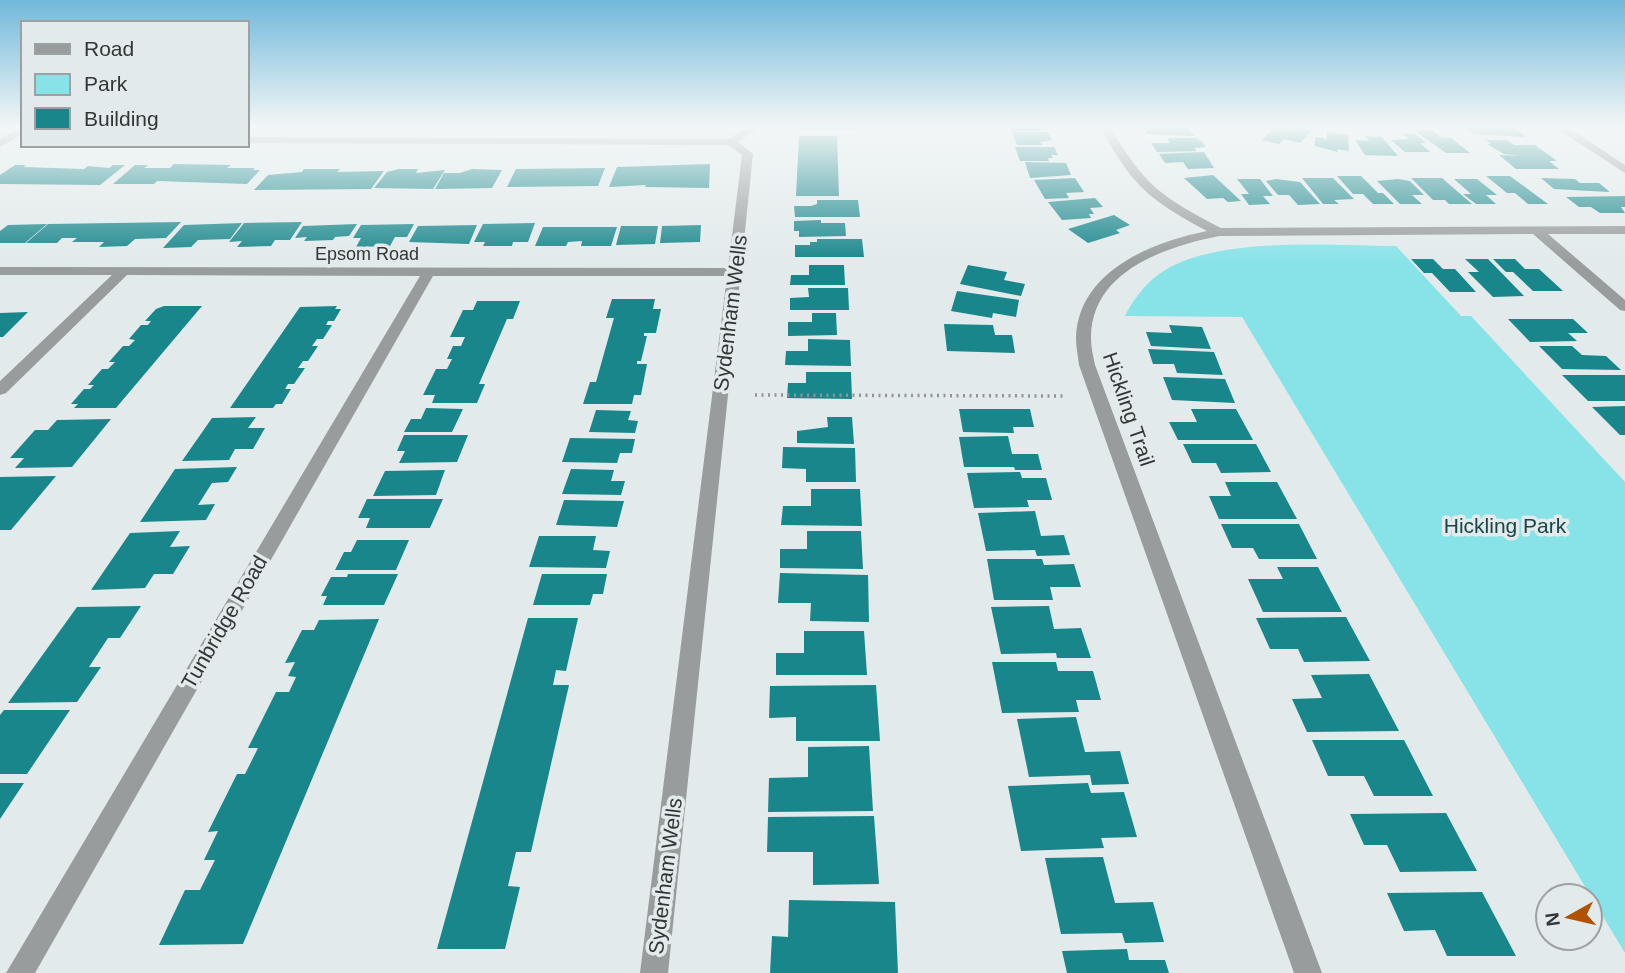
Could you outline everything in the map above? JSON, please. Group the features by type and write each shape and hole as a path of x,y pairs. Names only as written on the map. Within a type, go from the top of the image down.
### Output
{"street":[{"name":"Sydenham Wells","path":"654,973 747,171"},
{"path":"1131,171 1157,196 1219,232"},
{"path":"1536,230 1625,307"},
{"name":"Hickling Trail","path":"1308,973 1087,365 1083,334 1090,309 1101,287 1120,269 1143,254 1196,236 1219,232 1625,230"},
{"name":"Epsom Road","path":"0,271 734,272"},
{"path":"0,390 124,271"},
{"name":"Tunbridge Road","path":"20,973 429,271"}],"path":[{"path":"755,396 1063,396"}],"green space":[{"name":"Hickling Park","path":"1304,245 1396,246 1461,316 1471,316 1625,482 1625,953 1604,918 1604,882 1582,882 1242,317 1125,316 1145,286 1177,264 1204,254 1236,249"}],"building":[{"path":"5,171 117,171 100,185 0,184 0,175"},
{"path":"128,171 259,171 247,184 157,181 154,184 113,184"},
{"path":"384,171 371,189 254,190 268,175"},
{"path":"444,171 433,189 374,188 387,172"},
{"path":"501,171 492,188 435,189 444,173"},
{"path":"515,171 604,171 598,186 507,187"},
{"path":"615,171 710,171 709,188 645,187 646,185 609,187"},
{"path":"797,171 838,171 839,196 796,196"},
{"path":"1028,171 1070,171 1071,175 1030,178"},
{"path":"1213,175 1241,201 1207,199 1184,178"},
{"path":"1337,176 1361,176 1394,204 1373,204 1363,194 1353,194"},
{"path":"1486,176 1510,176 1548,204 1528,204 1515,193 1507,193"},
{"path":"1075,178 1084,192 1066,193 1069,198 1045,199 1034,180"},
{"path":"1302,178 1333,178 1354,199 1334,200 1339,204 1323,204"},
{"path":"1411,178 1442,178 1472,204 1449,204 1445,200 1433,200"},
{"path":"1541,178 1599,183 1610,192 1554,189"},
{"path":"1237,179 1260,179 1273,196 1263,196 1270,204 1249,205 1241,194 1249,194"},
{"path":"1276,179 1300,182 1320,204 1298,205 1289,195 1278,195 1266,181"},
{"path":"1454,179 1477,179 1497,195 1486,195 1496,204 1476,204 1463,194 1471,194"},
{"path":"1377,181 1410,181 1424,195 1412,195 1422,204 1400,204"},
{"path":"1625,196 1625,207 1621,207 1625,213 1600,213 1591,207 1579,207 1566,197"},
{"path":"1095,198 1103,207 1090,208 1094,214 1089,214 1091,218 1062,220 1048,202"},
{"path":"817,200 858,200 860,217 795,217 794,206 811,206 817,204"},
{"path":"1114,215 1130,225 1116,230 1120,233 1088,243 1068,229"},
{"path":"821,220 821,223 845,223 846,236 799,237 799,231 794,231 794,221"},
{"path":"181,222 166,238 135,239 127,246 99,247 104,242 72,242 77,238 62,238 57,243 26,243 48,224"},
{"path":"302,222 290,240 275,240 271,246 237,247 242,241 229,242 244,223"},
{"path":"242,223 230,239 198,240 191,247 163,248 184,225"},
{"path":"535,223 528,242 513,242 512,246 483,246 485,242 474,242 483,224"},
{"path":"47,224 25,243 0,243 0,231 8,225"},
{"path":"357,224 349,236 335,237 333,240 304,241 307,237 295,238 303,226"},
{"path":"414,224 407,237 395,237 390,246 356,247 361,238 353,238 361,225"},
{"path":"477,225 469,244 409,242 418,226"},
{"path":"701,225 700,242 660,243 662,226"},
{"path":"621,226 658,226 655,244 616,245"},
{"path":"543,227 617,227 611,246 581,246 582,241 568,242 566,246 535,246"},
{"path":"817,239 862,239 864,257 795,257 795,245 810,245 810,242 817,242"},
{"path":"1411,259 1433,259 1443,269 1455,269 1476,292 1450,292 1432,273 1424,273"},
{"path":"1465,259 1488,259 1524,296 1493,297 1468,272 1479,272"},
{"path":"1493,259 1515,259 1525,269 1539,269 1563,291 1533,291 1513,272 1506,272"},
{"path":"809,265 844,265 845,285 790,285 791,275 809,275"},
{"path":"968,265 1007,272 1004,280 1025,284 1021,296 960,284"},
{"path":"808,288 848,288 849,310 790,310 790,298 809,297"},
{"path":"957,291 1019,300 1016,317 993,313 992,318 951,311"},
{"path":"612,299 655,299 653,309 661,309 656,333 644,333 644,336 647,336 641,361 637,361 637,364 647,364 641,395 634,395 632,404 583,404 590,382 596,382 614,318 606,318"},
{"path":"477,301 520,301 513,319 507,319 479,384 485,384 477,403 432,403 435,395 423,395 436,369 447,369 452,359 447,359 453,346 461,346 465,337 450,337 463,310 473,310"},
{"path":"164,306 202,306 116,408 74,408 78,404 71,404 84,389 90,389 94,385 88,385 102,369 108,369 115,362 109,362 123,346 129,346 135,340 129,339 141,325 148,325 151,321 145,321 156,309"},
{"path":"337,306 335,309 341,309 334,321 328,321 326,325 332,325 323,339 317,339 312,346 318,346 308,361 303,361 298,368 305,368 294,384 288,384 285,389 291,389 282,404 276,404 273,408 230,408 300,307"},
{"path":"28,312 3,337 0,337 0,313"},
{"path":"812,313 836,313 837,335 788,336 788,322 812,322"},
{"path":"1508,319 1573,319 1588,333 1568,333 1577,341 1530,342"},
{"path":"944,324 993,325 995,335 1012,335 1015,353 947,351"},
{"path":"1169,325 1202,327 1211,349 1151,346 1146,332 1172,333"},
{"path":"808,339 850,340 851,366 785,365 786,351 808,351"},
{"path":"1539,346 1572,346 1582,355 1606,356 1621,370 1562,369"},
{"path":"1148,349 1214,352 1223,375 1177,373 1174,364 1153,364"},
{"path":"806,372 851,372 852,399 787,398 788,383 806,383"},
{"path":"1562,375 1625,375 1625,401 1588,401"},
{"path":"1163,377 1225,379 1235,403 1172,400"},
{"path":"1625,406 1625,435 1620,435 1592,407"},
{"path":"426,408 463,409 452,432 404,432 411,419 421,419"},
{"path":"959,409 1030,409 1034,427 1013,427 1014,433 963,432"},
{"path":"1191,409 1236,409 1253,440 1178,440 1169,422 1197,422"},
{"path":"596,410 631,411 628,420 638,421 635,433 589,432"},
{"path":"256,417 248,428 265,428 253,449 235,449 229,460 182,461 212,418"},
{"path":"827,417 852,417 854,444 797,443 797,431 828,427"},
{"path":"111,419 72,467 15,468 24,458 10,458 35,430 48,430 57,420"},
{"path":"404,435 468,435 457,462 399,463 405,451 397,451"},
{"path":"1008,436 1012,454 1038,454 1042,470 964,467 959,437"},
{"path":"570,438 635,439 632,453 620,453 617,463 562,462"},
{"path":"1183,444 1256,444 1271,472 1221,473 1216,463 1192,463"},
{"path":"783,447 855,448 856,482 806,482 806,469 782,468"},
{"path":"237,467 228,482 212,483 198,505 215,504 206,520 140,522 175,469"},
{"path":"571,469 614,470 611,481 625,481 621,495 562,494"},
{"path":"445,470 436,495 373,496 385,471"},
{"path":"1020,472 1022,478 1046,478 1052,500 1027,500 1029,507 974,508 967,473"},
{"path":"56,476 11,530 0,530 0,477"},
{"path":"1225,482 1277,482 1297,519 1219,519 1209,496 1231,496"},
{"path":"811,489 860,489 862,526 781,525 783,506 811,506"},
{"path":"367,499 443,499 430,528 366,528 370,518 358,518"},
{"path":"564,500 624,501 617,527 556,525"},
{"path":"1035,511 1041,536 1064,535 1070,555 1037,556 1035,550 986,551 978,513"},
{"path":"1221,524 1299,524 1317,559 1259,559 1253,548 1232,548"},
{"path":"180,531 170,547 190,546 173,574 154,574 145,588 91,590 130,533"},
{"path":"807,531 861,531 863,569 780,568 780,549 807,549"},
{"path":"539,536 596,536 593,550 610,551 606,568 529,567"},
{"path":"357,540 409,540 396,570 335,570 344,552 351,552"},
{"path":"987,559 1042,559 1044,565 1074,564 1081,587 1050,587 1053,600 994,600"},
{"path":"1277,567 1318,567 1342,612 1263,612 1248,579 1283,579"},
{"path":"780,573 868,575 869,622 810,621 811,603 778,603"},
{"path":"348,574 398,574 384,605 323,605 327,596 321,596 331,577 347,577"},
{"path":"542,574 607,574 603,594 593,594 590,605 533,605"},
{"path":"141,606 120,638 108,638 89,667 101,667 77,702 8,703 77,607"},
{"path":"1049,606 1054,629 1081,628 1091,658 1057,658 1056,653 1001,654 991,607"},
{"path":"1346,617 1370,661 1304,662 1298,649 1270,649 1256,618"},
{"path":"528,618 578,618 566,671 556,670 553,685 569,685 531,852 516,852 508,886 520,887 505,949 437,949"},
{"path":"379,619 243,944 159,945 185,890 200,890 215,860 204,860 218,831 208,832 237,774 245,774 258,748 248,748 276,692 289,692 296,677 288,676 295,662 285,663 302,630 314,630 319,620"},
{"path":"804,631 864,631 867,675 776,675 776,653 804,653"},
{"path":"992,662 1056,662 1058,671 1093,671 1101,700 1076,700 1079,712 1002,713"},
{"path":"1369,674 1399,731 1307,732 1292,699 1322,698 1311,675"},
{"path":"876,685 880,741 796,741 796,717 769,718 770,686"},
{"path":"4,710 70,710 27,774 0,774 0,715"},
{"path":"1076,717 1085,752 1120,751 1129,784 1092,785 1090,775 1029,777 1017,719"},
{"path":"1312,740 1404,740 1433,796 1374,796 1364,776 1328,776"},
{"path":"869,746 873,811 768,812 769,778 808,777 808,747"},
{"path":"0,783 24,783 0,819"},
{"path":"1088,783 1091,793 1124,792 1137,837 1101,838 1104,848 1021,851 1008,786"},
{"path":"1446,813 1477,871 1400,872 1387,845 1364,845 1350,814"},
{"path":"874,816 879,884 813,885 813,852 767,852 768,817"},
{"path":"1103,857 1115,903 1153,902 1164,942 1125,943 1122,933 1061,934 1045,858"},
{"path":"1482,892 1516,956 1447,956 1435,930 1404,931 1387,893"},
{"path":"789,900 895,902 898,973 770,973 772,936 788,937"},
{"path":"1127,949 1129,960 1165,960 1169,973 1067,973 1062,951"}]}
